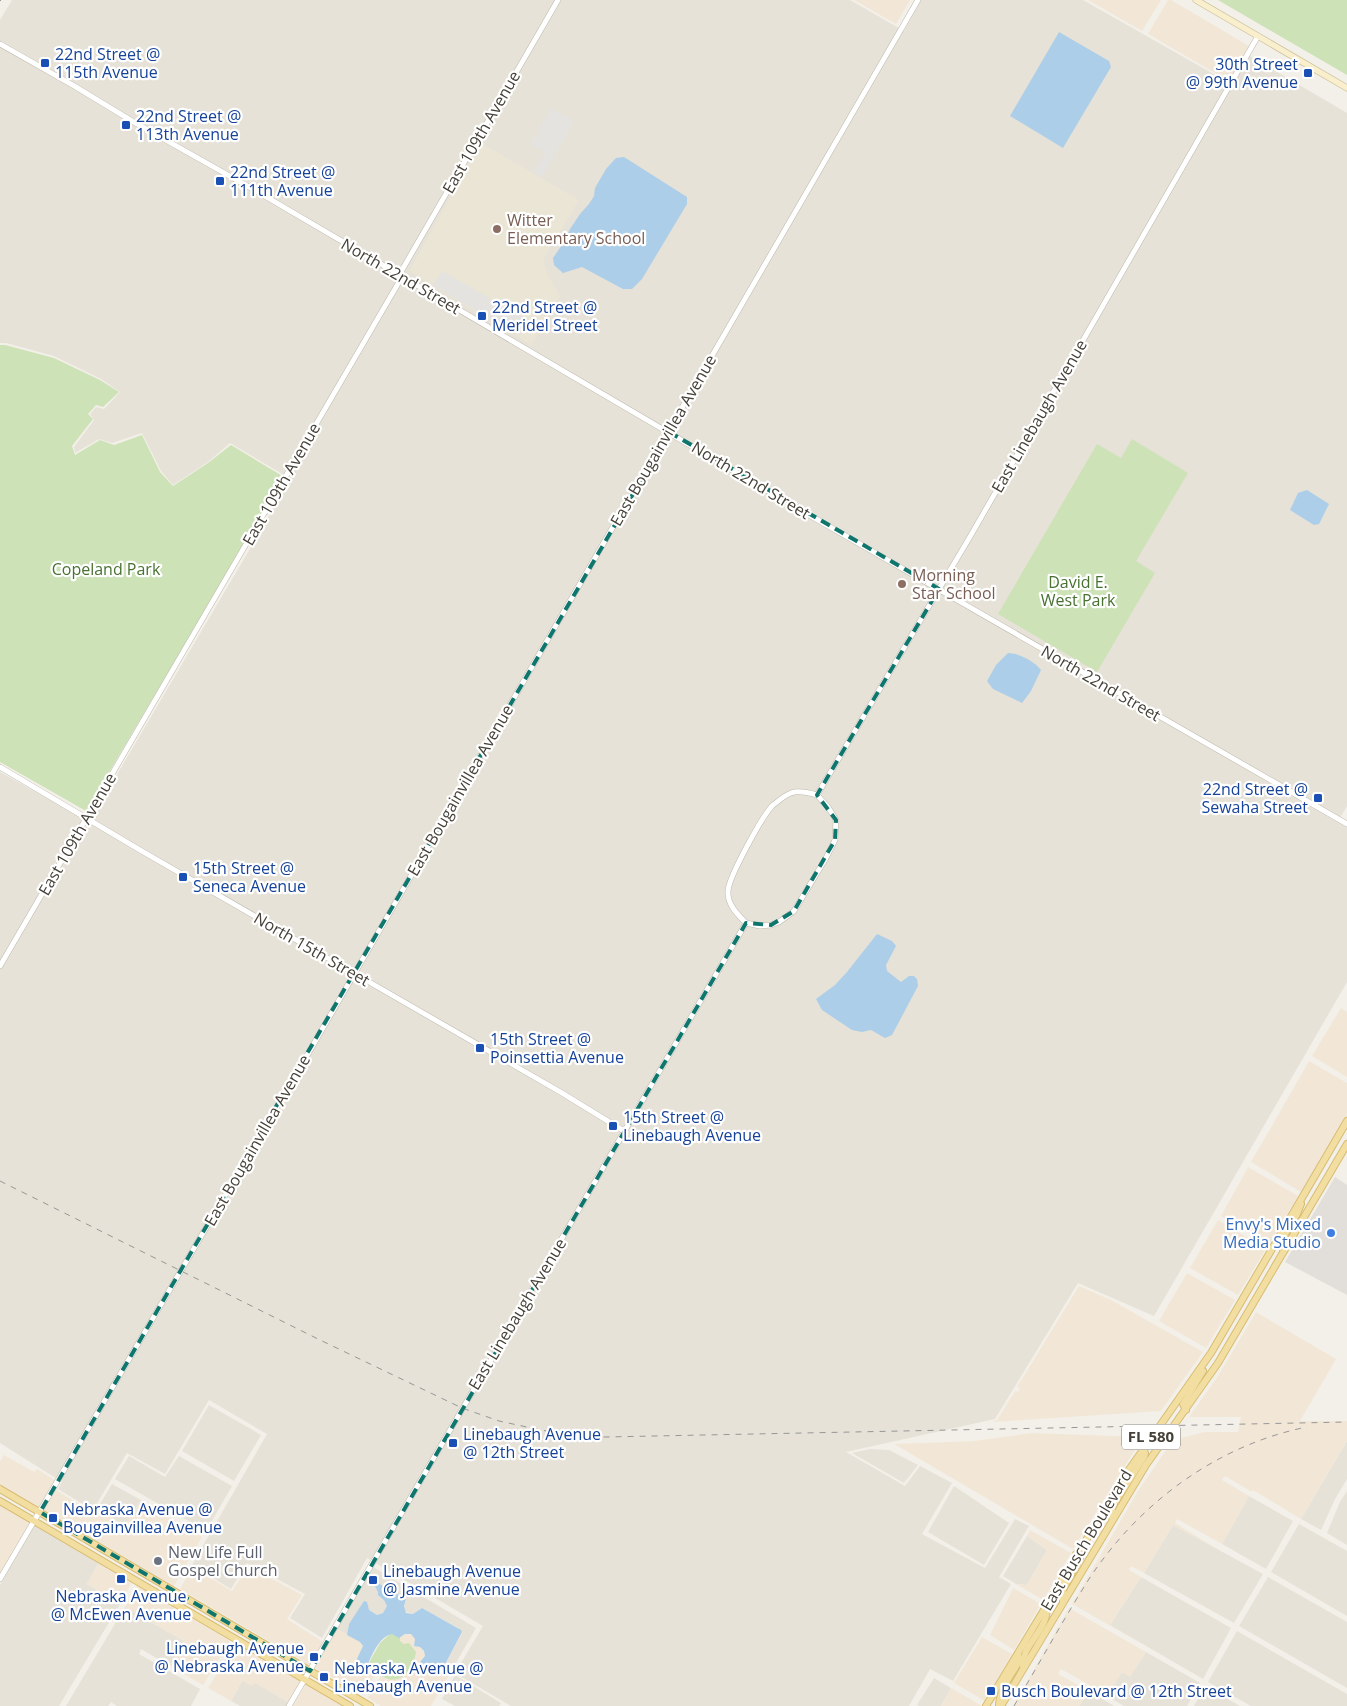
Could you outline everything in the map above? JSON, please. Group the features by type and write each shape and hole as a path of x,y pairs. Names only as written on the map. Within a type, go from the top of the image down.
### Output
{"main road":[{"path":"1196,0 1347,88"},
{"name":"East Busch Boulevard","path":"987,1706 1076,1554 1143,1448 1203,1365 1347,1121"},
{"name":"East Busch Boulevard","path":"1000,1706 1152,1455 1218,1363 1347,1144"},
{"path":"1284,1250 1280,1245 1297,1214 1302,1195"},
{"path":"1186,1410 1183,1404 1203,1372 1203,1365"},
{"path":"1112,1519 1112,1507 1143,1459 1145,1453 1143,1448"},
{"path":"0,1489 370,1706"},
{"path":"0,1501 350,1706"},
{"path":"1063,1600 1064,1585 1080,1558 1076,1554"},
{"path":"1022,1670 1025,1652 1046,1619 1048,1612 1046,1604"},
{"path":"1000,1706 1000,1696 1018,1663 1018,1654"}],"street":[{"name":"East 109th Avenue","path":"0,966 400,282 400,276 407,262 558,0"},
{"name":"East Bougainvillea Avenue","path":"0,1579 355,973 403,887 669,432 918,0"},
{"name":"East Linebaugh Avenue","path":"817,795 939,589 1258,36"},
{"name":"North 22nd Street","path":"0,44 1099,683 1347,824"},
{"name":"North 15th Street","path":"0,767 562,1093 624,1131"},
{"path":"791,792 817,795 828,806 836,820 835,840 826,858 794,911 779,922 771,925 760,926 746,923 736,913 729,900 728,890 730,878 750,841 772,807 791,792"},
{"name":"East Linebaugh Avenue","path":"289,1706 746,923"}],"highlighted area":[{"path":"669,432 939,589 817,795 836,820 835,840 794,911 771,925 746,923 310,1671 40,1512"}],"shaded area":[{"path":"12,0 850,0 904,31 921,0 1083,0 1233,85 1250,56 1347,113 1347,806 1338,821 1347,827 1347,982 1154,1316 1078,1283 995,1419 846,1452 905,1486 920,1466 952,1483 922,1534 985,1568 1015,1519 1029,1526 999,1577 1011,1584 953,1681 930,1669 909,1706 511,1706 455,1673 483,1626 367,1558 322,1638 290,1618 305,1594 247,1563 231,1589 192,1565 267,1434 209,1400 165,1474 127,1453 93,1510 58,1489 62,1482 0,1443 0,772 89,822 291,479 230,443 208,462 173,485 161,471 142,433 112,443 99,439 75,453 74,447 94,420 90,414 96,407 104,409 120,392 101,379 54,356 0,343 0,20"},
{"path":"854,0 910,0 896,24"},
{"path":"1088,0 1161,0 1142,31"},
{"path":"1168,0 1249,46 1229,81 1148,34"},
{"path":"551,108 574,121 542,177 533,172 545,152 533,146 532,137 536,139 540,132 538,131"},
{"name":"Witter Elementary School","path":"481,143 579,200 544,258 548,275 560,296 531,345 409,271"},
{"path":"442,271 528,320 519,336 433,285"},
{"path":"1341,1008 1347,1012 1347,1077 1312,1056"},
{"path":"1309,1061 1347,1083 1347,1115 1301,1192 1251,1162"},
{"path":"1248,1167 1298,1196 1269,1245 1221,1216"},
{"path":"1335,1177 1347,1185 1347,1295 1285,1262"},
{"path":"1218,1220 1266,1249 1238,1295 1190,1268"},
{"path":"1187,1273 1235,1300 1206,1348 1159,1321"},
{"path":"1079,1286 1111,1300 1203,1352 1161,1411 992,1422 997,1420 1015,1391 1018,1392 1020,1388 1017,1387"},
{"path":"1256,1312 1336,1359 1300,1421 1347,1421 1347,1441 1301,1519 1253,1490 1252,1492 1225,1476 1222,1480 1249,1496 1222,1544 1177,1519 1175,1523 1219,1550 1173,1525 1144,1573 1131,1566 1129,1570 1141,1577 1110,1625 1149,1648 1072,1604 1138,1491 1173,1440 1205,1432 1238,1432 1241,1417 1189,1417 1218,1376"},
{"path":"209,1405 261,1435 234,1481 182,1451"},
{"path":"1032,1433 1143,1437 1073,1549 894,1444 974,1441"},
{"path":"1347,1441 1347,1479 1335,1499 1321,1530 1301,1519"},
{"path":"870,1449 889,1450 918,1465 904,1483 852,1453"},
{"path":"4,1455 34,1472 37,1469 55,1480 39,1507 0,1485 0,1462"},
{"path":"129,1456 165,1477 179,1456 232,1486 206,1531 115,1479"},
{"path":"112,1484 141,1500 125,1525 97,1509"},
{"path":"954,1486 1009,1523 984,1565 928,1532"},
{"path":"56,1490 92,1512 95,1512 97,1509 125,1525 141,1500 202,1537 174,1586 44,1510"},
{"path":"1347,1491 1347,1545 1327,1533 1340,1502"},
{"path":"1249,1496 1293,1521 1266,1569 1222,1544"},
{"path":"0,1505 30,1522 0,1573"},
{"path":"1299,1524 1347,1551 1347,1616 1271,1572"},
{"path":"35,1525 99,1562 87,1584 120,1604 59,1706 0,1706 0,1585"},
{"path":"1173,1525 1263,1574 1234,1623 1144,1573"},
{"path":"1030,1530 1071,1553 1043,1600 1016,1584 1027,1585 1047,1550 1027,1536"},
{"path":"1027,1536 1047,1550 1027,1585 1016,1584 1003,1576"},
{"path":"99,1562 132,1582 120,1604 87,1584"},
{"path":"249,1566 302,1595 287,1619 323,1642 310,1665 180,1589 192,1567 232,1591"},
{"path":"373,1567 476,1628 449,1675 441,1672 462,1633 458,1628 422,1608 413,1614 406,1612 404,1608 406,1599 384,1600 387,1606 383,1613 377,1615 369,1610 349,1624 347,1635 337,1629"},
{"path":"1141,1577 1231,1628 1203,1679 1110,1625"},
{"path":"1268,1577 1347,1622 1347,1688 1239,1626"},
{"path":"137,1585 230,1640 203,1685 170,1666 184,1641 125,1607"},
{"path":"1013,1588 1041,1604 1014,1650 990,1635"},
{"path":"125,1607 184,1641 170,1666 141,1649 139,1654 200,1689 191,1706 117,1706 111,1702 108,1706 66,1706"},
{"path":"1069,1608 1146,1652 1130,1677 1122,1672 1107,1695 1061,1669 1058,1674 1089,1691 1079,1706 1013,1706"},
{"path":"337,1629 360,1642 371,1670 376,1673 363,1695 315,1668"},
{"path":"1237,1631 1347,1694 1347,1706 1251,1706 1208,1682"},
{"path":"405,1634 411,1634 415,1639 414,1645 420,1647 424,1652 425,1656 420,1662 449,1675 431,1706 381,1706 368,1698 381,1676 387,1680 404,1644 400,1641 400,1637"},
{"path":"982,1637 1012,1654 985,1701 954,1683"},
{"path":"235,1643 301,1681 288,1702 255,1683 252,1686 242,1681 231,1701 208,1688"},
{"path":"1146,1652 1200,1683 1187,1706 1124,1706 1102,1693 1107,1695 1122,1672 1130,1676"},
{"path":"455,1675 501,1703 499,1706 455,1706 442,1699"},
{"path":"934,1678 951,1688 941,1706 917,1705"},
{"path":"242,1681 255,1682 288,1702 286,1706 240,1706 231,1701"},
{"path":"306,1684 344,1706 293,1706"},
{"path":"1205,1686 1240,1706 1194,1706"},
{"path":"951,1688 982,1706 941,1706"},
{"path":"1089,1691 1114,1706 1079,1706"}],"green space":[{"path":"1218,0 1347,0 1347,75"},
{"name":"Copeland Park","path":"0,345 54,358 100,380 119,392 103,407 96,405 88,414 93,419 72,446 75,455 100,440 114,445 142,435 160,472 173,486 231,445 284,477 86,811 0,762"},
{"name":"David E. West Park","path":"1132,439 1188,473 1136,561 1155,573 1097,672 998,614 1097,444 1121,458"},
{"path":"390,1634 400,1637 400,1641 404,1644 409,1643 416,1652 409,1671 394,1680 381,1676 382,1673 377,1671 376,1673 366,1668 380,1643"}],"water":[{"path":"1059,32 1109,61 1111,67 1063,148 1010,116"},
{"path":"624,157 687,197 687,204 642,279 632,289 623,289 582,267 563,273 554,265 553,258 570,229 594,196 595,188 606,169 616,158"},
{"path":"1307,490 1329,504 1319,524 1314,525 1290,510 1298,493"},
{"path":"1008,653 1026,658 1041,670 1031,691 1022,703 993,689 987,681 996,665"},
{"path":"877,934 892,941 896,946 886,965 887,971 901,982 909,976 914,976 917,979 918,986 892,1035 885,1038 871,1030 862,1032 852,1030 822,1010 816,999 835,985"},
{"path":"376,1582 406,1599 404,1606 406,1613 413,1614 422,1608 461,1630 462,1632 441,1672 420,1662 425,1656 424,1651 420,1647 414,1646 415,1639 411,1634 405,1634 399,1638 392,1634 383,1639 366,1668 356,1661 363,1646 360,1642 347,1635 349,1624 364,1601 367,1602 369,1610 377,1615 383,1613 387,1606 378,1595 374,1584"}],"railway":[{"path":"0,1181 320,1340 462,1408 499,1421 562,1434 605,1437 1347,1422"},
{"path":"1014,1706 1089,1579 1109,1551 1156,1502 1183,1481 1212,1463 1242,1448 1274,1436 1307,1427"}],"place":[{"name":"22nd Street @ 115th Avenue","path":"45,63"},
{"name":"30th Street @ 99th Avenue","path":"1308,73"},
{"name":"22nd Street @ 113th Avenue","path":"126,125"},
{"name":"22nd Street @ 111th Avenue","path":"220,181"},
{"name":"Witter Elementary School","path":"497,229"},
{"name":"22nd Street @ Meridel Street","path":"482,316"},
{"name":"Morning Star School","path":"902,584"},
{"name":"22nd Street @ Sewaha Street","path":"1318,798"},
{"name":"15th Street @ Seneca Avenue","path":"183,877"},
{"name":"15th Street @ Poinsettia Avenue","path":"480,1048"},
{"name":"15th Street @ Linebaugh Avenue","path":"613,1126"},
{"name":"Envy's Mixed Media Studio","path":"1331,1233"},
{"name":"Linebaugh Avenue @ 12th Street","path":"453,1443"},
{"name":"Nebraska Avenue @ Bougainvillea Avenue","path":"53,1518"},
{"name":"New Life Full Gospel Church","path":"158,1561"},
{"name":"Nebraska Avenue @ McEwen Avenue","path":"121,1579"},
{"name":"Linebaugh Avenue @ Jasmine Avenue","path":"373,1580"},
{"name":"Linebaugh Avenue @ Nebraska Avenue","path":"314,1657"},
{"name":"Nebraska Avenue @ Linebaugh Avenue","path":"324,1677"},
{"name":"Busch Boulevard @ 12th Street","path":"991,1691"}]}
